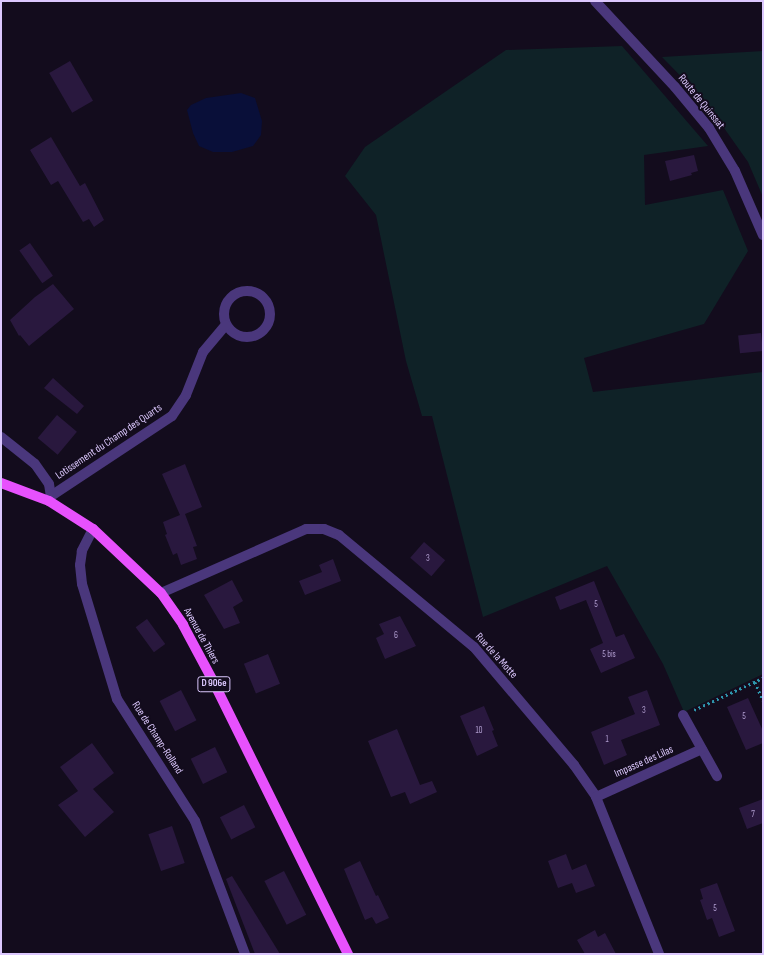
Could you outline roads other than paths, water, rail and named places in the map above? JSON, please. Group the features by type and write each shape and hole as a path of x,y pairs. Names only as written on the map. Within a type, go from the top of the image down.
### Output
{"main road":[{"name":"Avenue de Thiers","path":"1,483 50,498 93,529 162,593 184,625 213,681 348,954"}],"street":[{"name":"Route de Quinssat","path":"595,1 675,87 709,128 735,171 763,235"},
{"path":"248,291 256,293 267,303 270,317 268,324 258,335 251,337 237,335 226,325 224,309 227,302 236,294 248,291"},
{"name":"Lotissement du Champ des Quarts","path":"50,498 172,416 186,395 203,352 226,325"},
{"path":"1,437 35,464 49,484 50,498"},
{"name":"Rue de Champ-Rolland","path":"93,529 82,551 80,565 82,584 117,699 195,821 245,954"},
{"name":"Rue de la Motte","path":"162,593 306,529 324,529 339,535 474,647 574,765 596,797 659,954"},
{"path":"683,715 717,776"},
{"name":"Impasse des Lilas","path":"596,797 702,749"}]}
